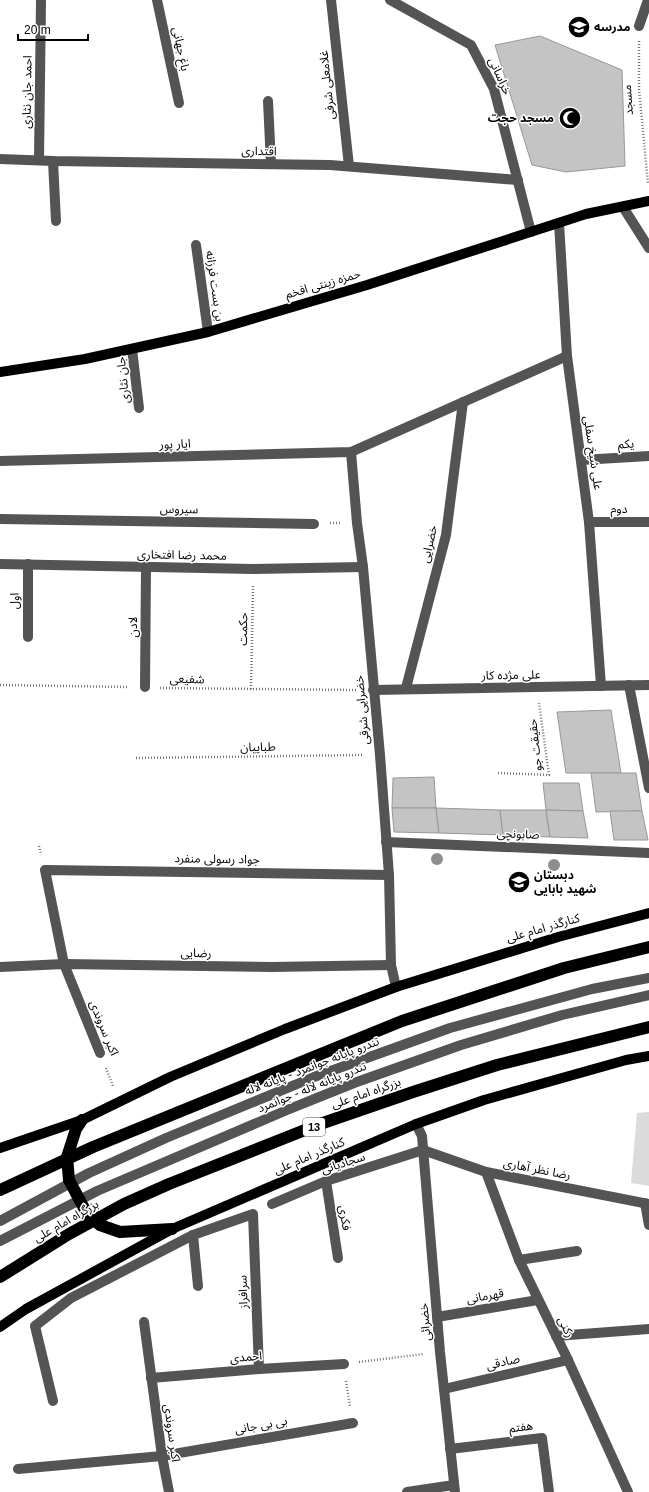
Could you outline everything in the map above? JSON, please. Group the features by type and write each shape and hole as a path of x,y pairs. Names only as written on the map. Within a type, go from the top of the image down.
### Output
{"highway":[{"path":"0,1190 92,1147 327,1050 402,1021 564,968 649,947"},
{"name":"بزرگراه امام علی","path":"0,1277 69,1234 124,1204 169,1184 320,1124 412,1092 497,1065 649,1027"},
{"path":"79,1125 67,1157 69,1180 86,1212 100,1225 120,1232 172,1229"}],"main road":[{"name":"حمزه زینتی افخم","path":"0,372 85,359 208,332 367,285 586,214 623,207 649,196"},
{"name":"کنارگذر امام علی","path":"0,1148 79,1125 120,1101 170,1077 285,1029 396,987 558,937 649,913"},
{"name":"کنارگذر امام علی","path":"0,1327 26,1309 172,1229 416,1124 484,1100 626,1060 649,1056"}],"street":[{"name":"احمد جان نثاری","path":"39,160 41,0"},
{"name":"باغ جهانی","path":"158,0 179,103"},
{"name":"غلامعلی شرفی","path":"331,0 349,166"},
{"name":"خراسانی","path":"390,0 471,45 494,89 531,232"},
{"path":"639,26 648,0"},
{"path":"268,101 271,164"},
{"name":"اقتداری","path":"0,159 349,166 518,180"},
{"path":"53,161 56,221"},
{"path":"623,207 649,248"},
{"name":"علی شیخ سفلی","path":"559,223 567,356 589,522 601,686"},
{"name":"بن بست فرزانه","path":"196,245 208,332"},
{"name":"جان نثاری","path":"132,349 139,408"},
{"path":"351,452 567,356"},
{"name":"خضرایی","path":"406,688 446,535 463,402"},
{"name":"ایار پور","path":"0,461 351,452"},
{"name":"خضرایی شرقی","path":"351,452 380,755 389,874 391,965 396,987"},
{"name":"یکم","path":"581,460 649,456"},
{"name":"سیروس","path":"0,519 314,524"},
{"name":"دوم","path":"589,522 649,522"},
{"name":"محمد رضا افتخاری","path":"0,564 254,569 363,567"},
{"name":"اول","path":"28,564 28,637"},
{"name":"لادن","path":"146,567 146,687"},
{"name":"علی مژده کار","path":"373,690 406,688 537,688 649,684"},
{"path":"629,685 649,788"},
{"name":"صابونچی","path":"386,842 649,853"},
{"name":"جواد رسولی منفرد","path":"45,870 389,874"},
{"name":"اکبر سروندی","path":"45,870 64,964 100,1053"},
{"name":"رضایی","path":"0,967 64,964 272,967 391,965"},
{"name":"تندرو پایانه جوانمرد - پایانه لاله","path":"0,1221 89,1173 166,1138 314,1077 450,1028 592,989 649,978"},
{"name":"تندرو پایانه لاله - جوانمرد","path":"0,1241 97,1191 354,1083 461,1046 555,1017 649,995"},
{"name":"خضرائی","path":"416,1124 422,1136 440,1352 454,1489"},
{"name":"رضا نظر آهاری","path":"423,1150 486,1172 647,1204"},
{"name":"سجادیانی","path":"272,1204 326,1181 423,1150"},
{"name":"رکنی","path":"486,1172 519,1260 568,1360 628,1492"},
{"name":"فکری","path":"326,1181 338,1258"},
{"path":"647,1204 649,1225"},
{"name":"سرافراز","path":"193,1235 254,1214 259,1369"},
{"path":"53,1401 35,1326 72,1298 193,1235 198,1286"},
{"path":"519,1260 577,1251"},
{"name":"قهرمانی","path":"437,1317 538,1300"},
{"name":"اکبر سروندی","path":"144,1322 162,1456 169,1492"},
{"path":"556,1336 649,1329"},
{"name":"صادقی","path":"444,1389 568,1360"},
{"name":"احمدی","path":"151,1378 344,1364"},
{"name":"بی بی جانی","path":"18,1469 162,1456 353,1423"},
{"name":"هفتم","path":"450,1449 542,1438 549,1492"},
{"path":"407,1492 454,1489"}],"path":[{"name":"مسجد","path":"639,26 639,89 649,196"},
{"path":"314,524 357,523"},
{"name":"حکمت","path":"251,689 254,569"},
{"name":"شفیعی","path":"0,685 373,690"},
{"name":"حقیقت جو","path":"498,774 549,775 537,688"},
{"name":"طباییان","path":"136,758 380,755"},
{"name":"اکبر سروندی","path":"100,1053 120,1101"},
{"path":"353,1423 344,1364 440,1352"}],"shaded area":[{"path":"649,1112 649,1186 631,1183 637,1113"}],"building":[{"name":"مسجد حجت","path":"540,36 622,70 625,166 566,172 532,165 495,45"},
{"path":"611,710 621,773 566,773 557,712"},
{"path":"591,773 636,773 642,811 596,812"},
{"path":"434,777 436,808 392,808 393,778"},
{"path":"543,783 579,783 583,811 546,810"},
{"path":"392,808 436,808 439,833 394,832"},
{"path":"436,808 500,810 503,835 439,833"},
{"path":"500,810 546,810 550,837 503,835"},
{"path":"546,810 583,811 588,838 550,837"},
{"path":"610,811 642,811 648,840 614,840"}],"place":[{"name":"مدرسه","path":"579,27"},
{"name":"مسجد حجت","path":"570,118"},
{"name":"دبستان شهید بابایی","path":"519,882"}]}
